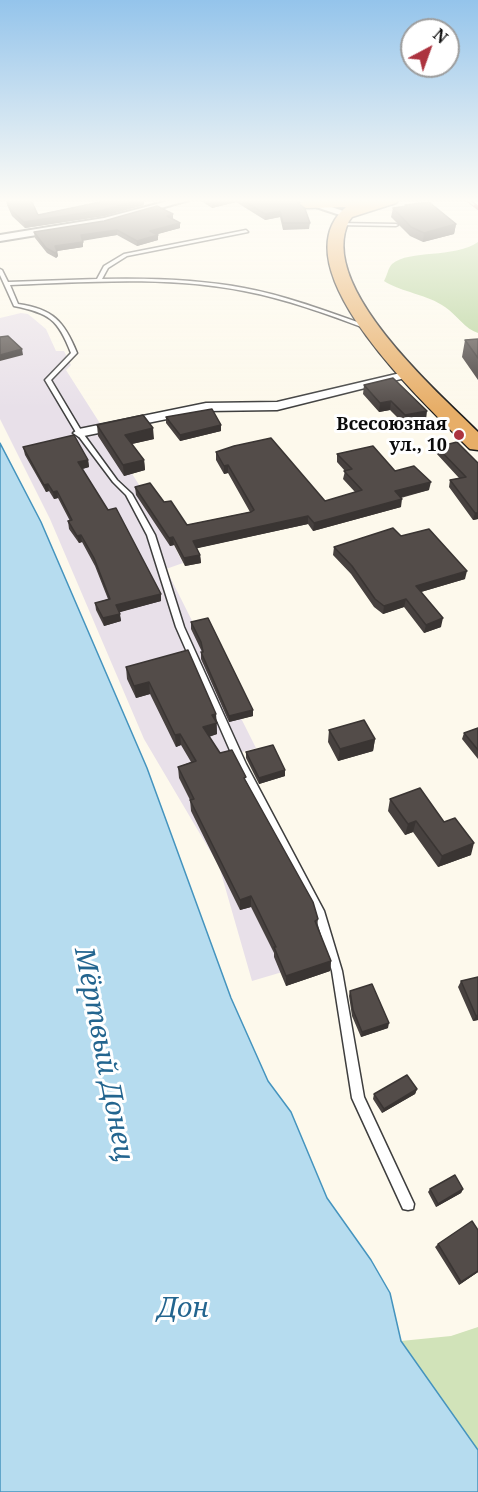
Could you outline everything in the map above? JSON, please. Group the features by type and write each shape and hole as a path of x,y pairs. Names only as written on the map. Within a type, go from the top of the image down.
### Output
{"highway":[{"path":"339,270 363,321 409,374 478,444"}],"street":[{"path":"79,433 206,407 277,405 409,374"}],"lane":[{"path":"0,270 15,305 50,313 66,331 74,353 48,380 79,433 115,481 129,494 151,535 166,590 241,764 319,911 337,971 358,1098 408,1204"},
{"path":"99,281 105,270"},
{"path":"6,284 156,280 226,286 301,303 369,328"}],"shaded area":[{"path":"21,313 28,314 46,329 56,351 64,351 71,365 66,370 157,513 183,563 166,569 256,748 210,761 313,912 333,957 252,981 219,866 144,739 50,519 0,419 0,318"}],"green space":[{"path":"389,270 478,270 478,333 438,303 384,281"},
{"path":"478,1327 478,1450 401,1341 451,1336"}],"water":[{"name":"Дон","path":"0,443 41,522 147,768 231,998 268,1081 291,1112 327,1198 371,1260 390,1293 401,1341 478,1450 478,1492 0,1492"}],"building":[{"path":"8,336 22,349 0,355 0,337"},
{"path":"478,339 478,358 465,340"},
{"path":"393,378 427,411 405,415 391,401 380,403 364,385"},
{"path":"212,409 221,425 180,435 166,417"},
{"path":"143,415 153,428 125,435 144,460 123,465 97,425"},
{"path":"74,435 88,460 78,462 108,510 116,508 161,594 116,605 120,614 103,618 95,603 110,599 94,558 81,535 77,536 68,521 72,520 57,491 53,492 48,484 44,485 23,447"},
{"path":"271,438 325,501 362,490 344,471 352,469 337,454 373,446 395,471 414,466 431,482 395,491 402,499 314,523 308,516 193,541 200,555 184,558 173,537 169,538 135,487 150,483 164,502 171,501 187,525 251,512 254,510 228,465 224,466 216,452"},
{"path":"457,442 478,463 478,513 475,513 450,480 466,477 437,447"},
{"path":"393,528 401,536 429,529 467,571 416,586 443,618 426,625 406,599 384,606 375,599 352,566 334,547"},
{"path":"208,618 253,710 229,716 201,652 203,652 201,642 191,622"},
{"path":"188,650 216,714 212,715 217,723 203,727 220,753 232,750 246,777 244,778 313,902 318,919 315,921 331,961 286,976 274,947 276,947 251,896 240,900 190,800 194,799 178,767 196,761 180,734 175,735 149,682 134,686 126,667"},
{"path":"364,720 375,739 340,749 329,730"},
{"path":"478,728 478,750 464,733"},
{"path":"273,745 285,770 259,778 246,752"},
{"path":"420,788 444,822 455,818 474,843 442,856 416,821 408,824 390,799"},
{"path":"478,977 478,1015 476,1016 461,981"},
{"path":"372,984 389,1023 362,1032 353,1010 350,991"},
{"path":"407,1075 417,1089 384,1109 374,1094"},
{"path":"455,1175 463,1189 438,1204 430,1189"},
{"path":"472,1221 478,1230 478,1271 461,1282 438,1244"}],"place":[{"name":"Всесоюзная ул., 10","path":"459,435"}],"water label":[{"name":"Мёртвый Донец","path":"103,1054"}]}
